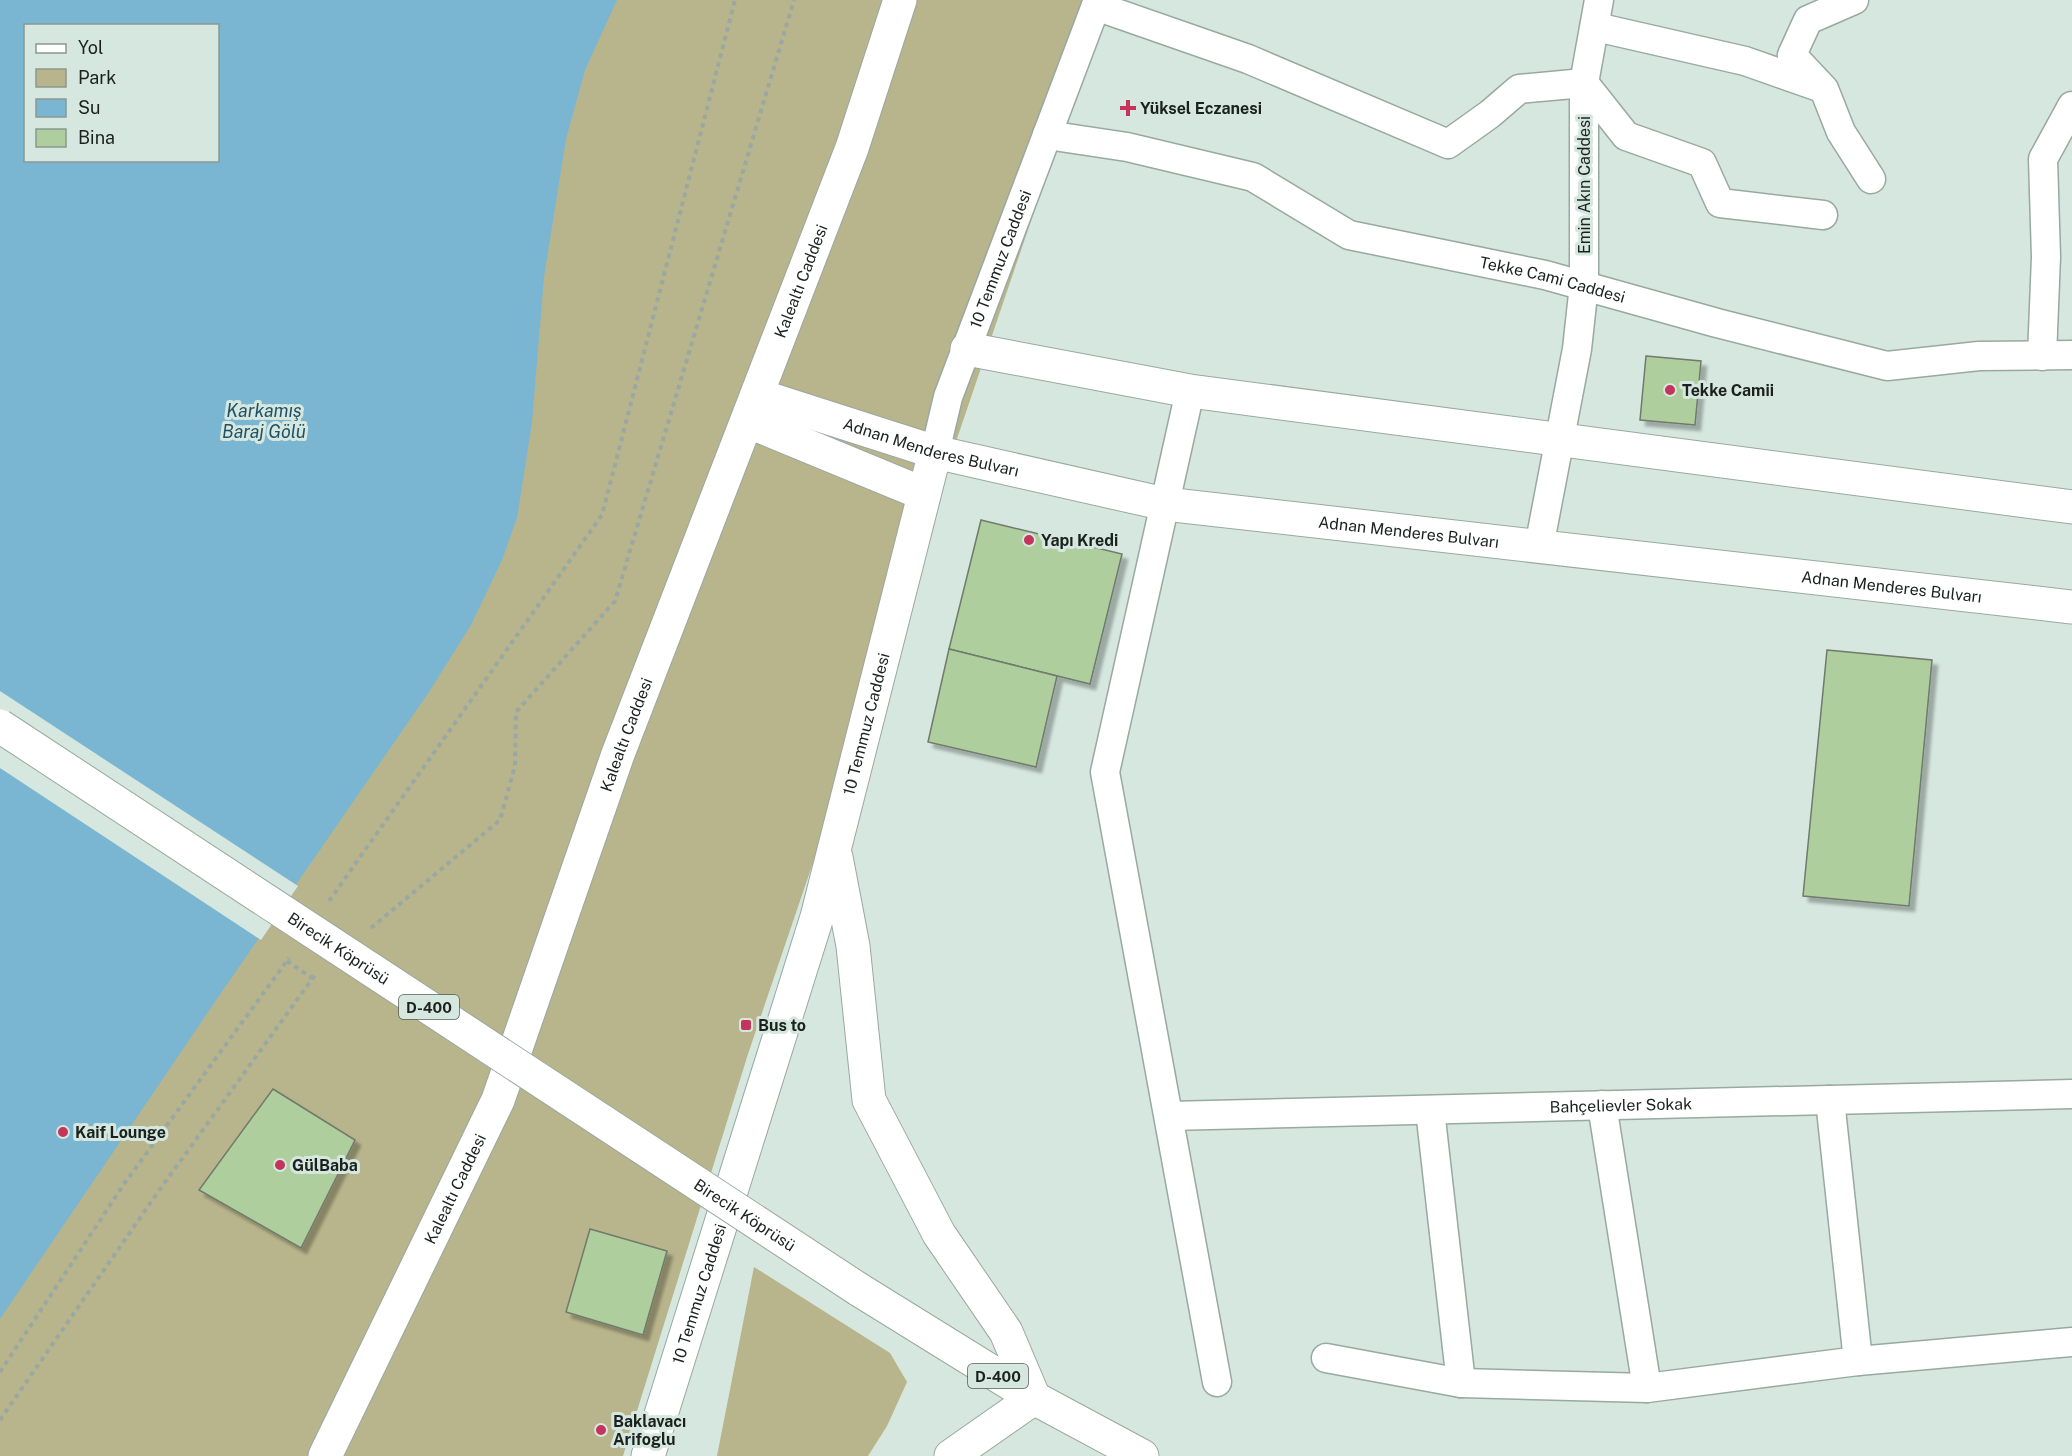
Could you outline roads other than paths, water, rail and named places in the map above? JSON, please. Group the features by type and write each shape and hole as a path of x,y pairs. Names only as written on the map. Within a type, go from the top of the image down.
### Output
{"street":[{"name":"Kalealtı Caddesi","path":"325,1456 498,1100 618,754 852,148 900,0"},
{"path":"1854,0 1808,20 1792,55 1824,89 1841,132 1871,179"},
{"path":"1097,3 1248,60 1448,144 1490,114 1519,89 1584,83 1626,136 1702,163 1720,203 1823,215"},
{"name":"10 Temmuz Caddesi","path":"648,1456 817,917 948,397 1097,3"},
{"path":"1597,13 1824,89"},
{"name":"Emin Akın Caddesi","path":"1539,547 1576,349 1584,285 1584,83 1597,13"},
{"path":"2042,356 2046,257 2043,159 2072,106"},
{"name":"Tekke Cami Caddesi","path":"1047,135 1127,147 1253,177 1348,235 1545,275 1717,323 1887,366 1979,356 2072,355"},
{"path":"967,349 1190,391 2072,507"},
{"path":"1190,391 1105,772 1217,1382"},
{"name":"Adnan Menderes Bulvarı","path":"752,408 1165,504 2072,607"},
{"path":"752,408 924,494"},
{"name":"Birecik Köprüsü","path":"0,726 858,1289 1034,1398"},
{"path":"834,849 853,946 869,1100 939,1234 1006,1332 1034,1398 951,1456"},
{"name":"Bahçelievler Sokak","path":"1169,1116 2072,1094"},
{"path":"1830,1100 1858,1360"},
{"path":"1602,1105 1647,1388"},
{"path":"1430,1110 1461,1383"},
{"path":"1326,1358 1461,1383 1647,1388 1858,1360 2072,1342"},
{"name":"D-400","path":"1034,1398 1142,1456"}],"water":[{"name":"Karkamış Baraj Gölü","path":"0,0 617,0 585,70 566,139 544,277 532,422 517,518 502,560 471,625 429,692 0,1319"}],"place":[{"name":"Yüksel Eczanesi","path":"1128,108"},
{"name":"Tekke Camii","path":"1670,390"},
{"name":"Yapı Kredi","path":"1029,540"},
{"name":"Bus to","path":"746,1025"},
{"name":"Kaif Lounge","path":"63,1132"},
{"name":"GülBaba","path":"280,1165"},
{"name":"Baklavacı Arifoglu","path":"601,1430"}]}
